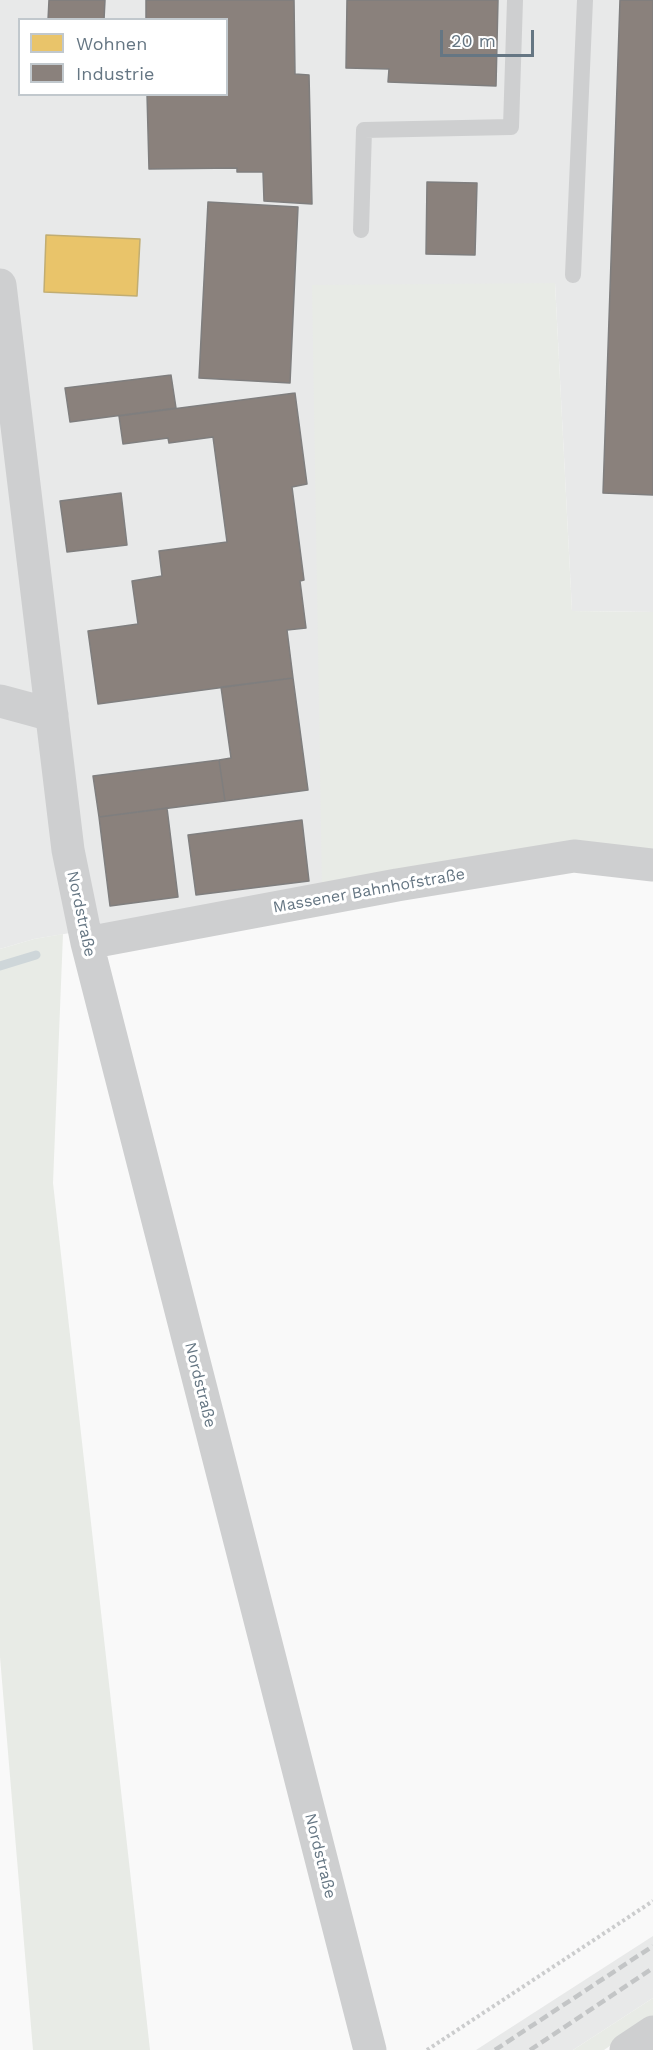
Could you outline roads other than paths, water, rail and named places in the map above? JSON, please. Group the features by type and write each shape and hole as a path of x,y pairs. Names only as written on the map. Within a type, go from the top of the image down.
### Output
{"street":[{"name":"Nordstraße","path":"0,285 68,850 87,943 370,2050"},
{"path":"0,701 52,715"},
{"name":"Massener Bahnhofstraße","path":"87,943 397,885 574,856 653,866"},
{"path":"626,2050 653,2032"}],"lane":[{"path":"361,230 364,130 511,127 515,0"},
{"path":"573,275 585,0"}],"waterway":[{"path":"0,966 36,955"}],"railway":[{"path":"495,2050 653,1946"},
{"path":"530,2050 653,1968"}]}
